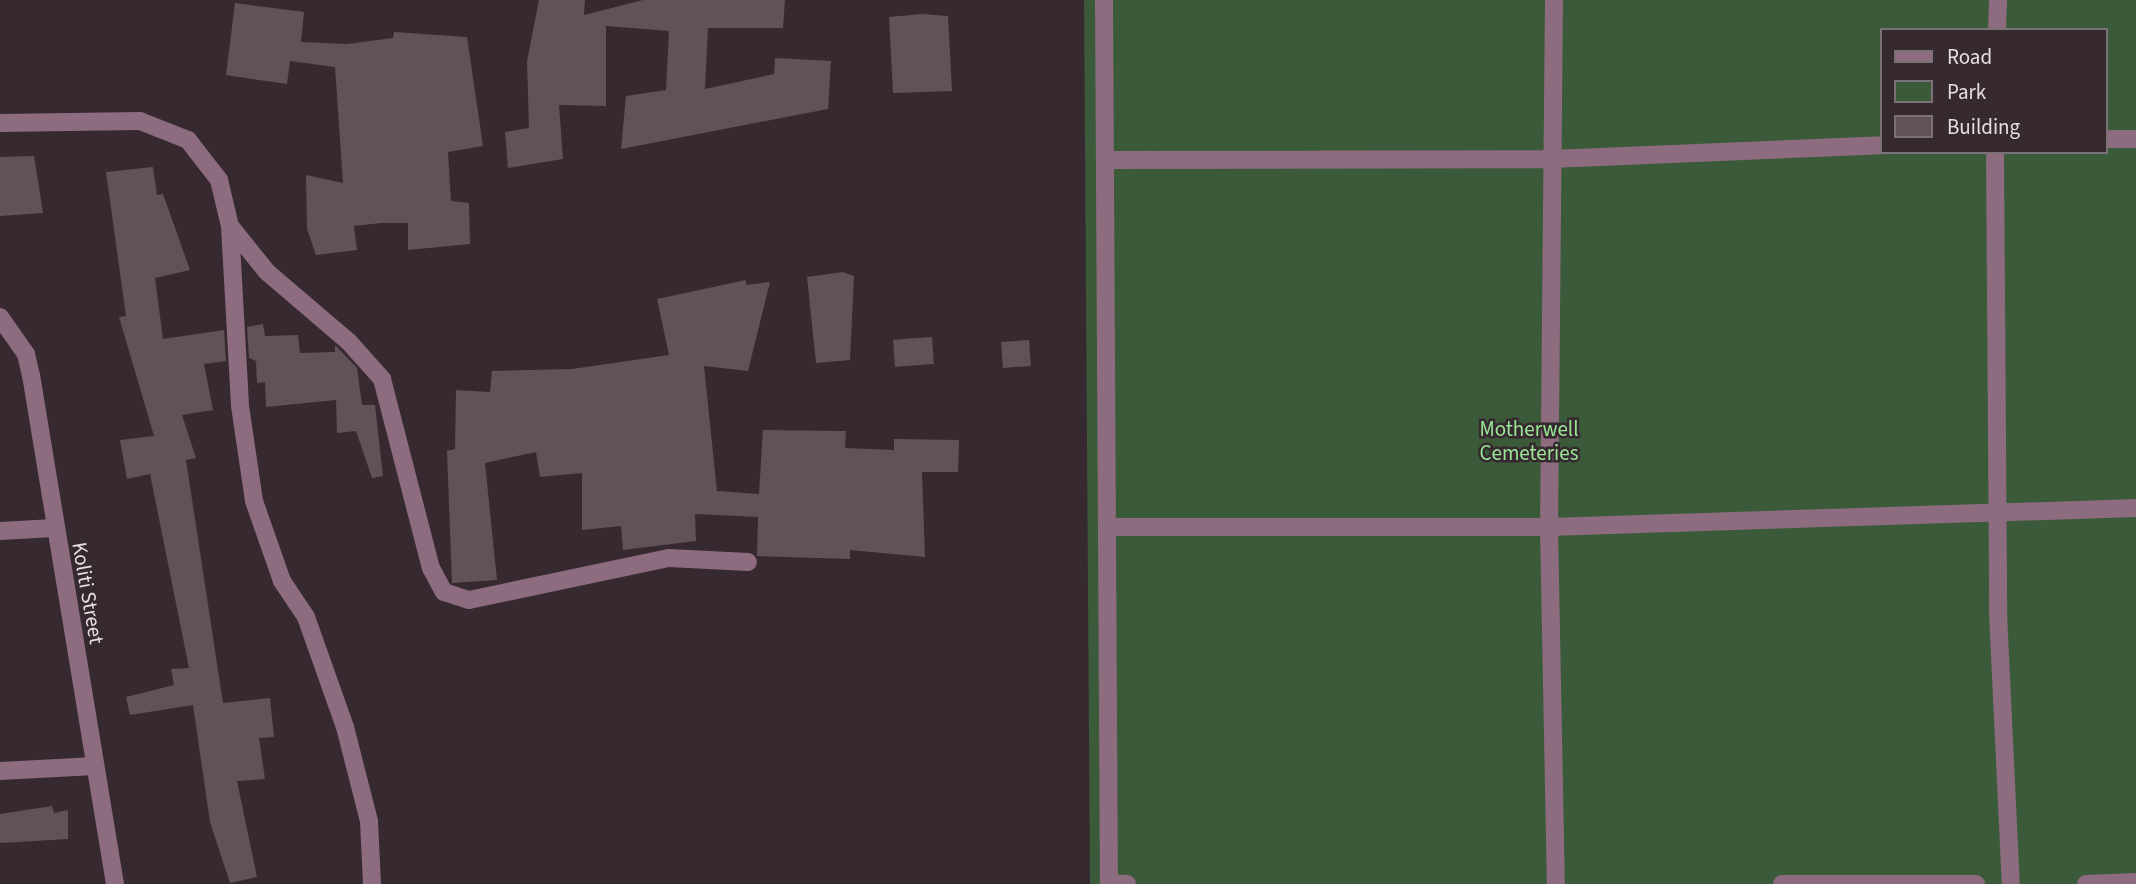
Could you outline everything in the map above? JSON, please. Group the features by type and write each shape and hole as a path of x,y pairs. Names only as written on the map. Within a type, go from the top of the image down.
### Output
{"street":[{"path":"1104,0 1110,527 1109,884 1127,884"},
{"path":"1554,0 1549,527 1556,884"},
{"path":"1997,28 1998,0"},
{"path":"0,123 109,119 160,127 204,155 219,180 230,226 240,406 254,501 282,581 306,617 345,727 369,821 372,884"},
{"path":"2108,139 2136,139"},
{"path":"1105,160 1552,159 1881,145"},
{"path":"1994,154 1998,512 2011,884"},
{"path":"230,226 267,272 349,342 382,379 431,568 444,592 468,600 669,558 748,562"},
{"name":"Koliti Street","path":"0,317 29,364 114,884"},
{"path":"1110,527 1549,527 2136,508"},
{"path":"0,531 54,528"},
{"path":"0,771 95,766"},
{"path":"2086,884 2136,882"},
{"path":"1782,884 1976,884"}],"green space":[{"name":"Motherwell Cemeteries","path":"1084,0 2136,0 2136,884 1090,884"}],"building":[{"path":"539,0 585,0 584,15 643,0 785,0 783,28 708,28 705,89 774,74 775,58 831,61 828,109 621,149 626,96 666,90 669,31 606,26 606,106 559,105 563,159 508,168 505,132 529,128 527,61"},
{"path":"235,3 304,12 301,42 347,44 393,38 394,32 467,37 483,146 448,152 451,201 469,203 470,244 408,250 408,223 381,223 354,226 357,250 316,255 307,229 306,175 343,183 335,67 290,61 287,84 226,75"},
{"path":"922,14 948,16 952,91 893,93 889,17"},
{"path":"34,156 43,213 0,216 0,157"},
{"path":"153,167 157,195 163,194 190,270 155,278 163,339 224,330 226,361 204,364 213,410 182,415 196,458 186,460 223,703 270,698 274,737 259,738 265,779 237,781 257,877 230,883 210,822 193,705 130,715 126,697 174,685 171,669 189,668 150,474 127,479 120,440 154,436 119,317 126,316 106,172"},
{"path":"843,272 854,276 850,360 816,363 807,277"},
{"path":"746,280 746,285 770,282 748,371 704,366 717,491 759,494 763,430 846,431 845,448 894,450 894,439 959,440 958,472 922,472 925,557 850,550 850,559 757,556 758,517 695,514 696,541 623,550 621,526 582,530 582,473 540,477 536,452 485,463 497,580 452,583 447,451 455,449 456,390 490,392 492,371 572,369 669,355 657,299"},
{"path":"263,324 265,336 298,335 300,353 335,352 335,345 357,368 362,405 375,405 383,476 372,478 356,431 337,433 336,400 266,407 265,382 257,383 256,361 249,358 247,327"},
{"path":"932,337 934,364 895,367 893,340"},
{"path":"1029,340 1031,366 1003,368 1001,342"},
{"path":"52,806 54,813 68,810 68,839 0,843 0,814"}]}
